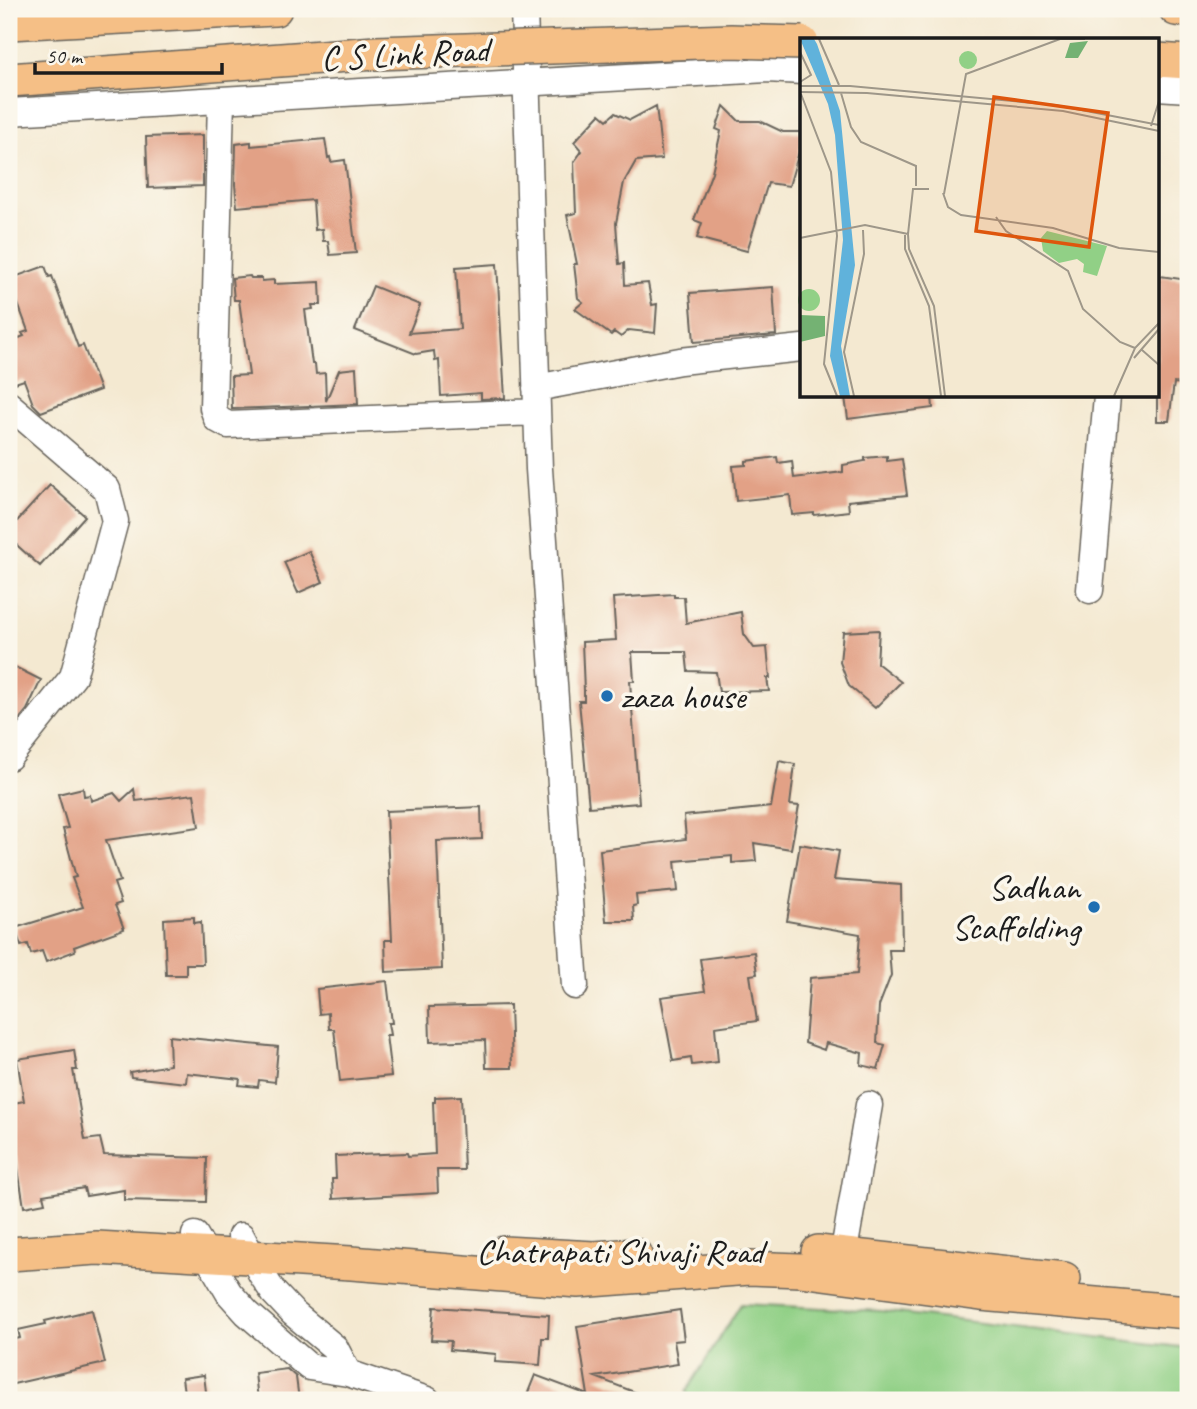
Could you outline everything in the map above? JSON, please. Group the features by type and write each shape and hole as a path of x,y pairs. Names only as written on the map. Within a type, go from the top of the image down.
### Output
{"main road":[{"path":"9,23 275,9"},
{"path":"1176,9 1188,10"},
{"name":"C S Link Road","path":"9,80 376,53 730,41 800,43"},
{"path":"1158,60 1188,62"},
{"path":"9,1237 106,1233 201,1245"},
{"path":"9,1254 97,1248 247,1246 579,1281 750,1268 800,1270 841,1264 1188,1292"},
{"path":"841,1264 981,1294 1188,1312"}],"street":[{"path":"524,9 536,400 575,986"},
{"path":"9,112 767,69 800,71"},
{"path":"1158,87 1188,89"},
{"path":"221,100 213,408 217,419 228,425 536,400 680,361 800,348"},
{"path":"1090,590 1107,397"},
{"path":"9,405 107,489 115,522 73,677 9,757"},
{"path":"841,1264 869,1105"},
{"path":"201,1245 229,1293 247,1313 309,1367 348,1373 427,1400"},
{"path":"247,1246 274,1293 293,1313 335,1348 348,1373"}],"green space":[{"path":"741,1304 881,1311 1188,1348 1188,1400 688,1400 686,1392"}],"building":[{"path":"656,106 662,159 636,161 624,182 616,223 619,264 624,263 625,285 648,283 652,305 657,304 655,333 629,330 621,337 614,332 611,335 575,309 583,302 578,298 574,264 577,264 567,215 576,213 574,162 582,151 574,142 600,114 607,120 615,113 630,120"},
{"path":"724,106 739,121 760,121 783,132 800,132 800,149 789,186 768,183 747,251 697,238 702,223 694,220 712,172 721,131 716,129"},
{"path":"203,135 203,186 148,188 146,137"},
{"path":"325,139 331,162 345,160 356,253 330,255 328,241 323,241 322,229 315,230 313,200 237,207 236,144 251,142 251,146"},
{"path":"497,264 505,398 481,399 481,393 441,396 439,360 435,361 434,351 416,354 355,330 373,286 420,305 409,333 460,329 456,267"},
{"path":"45,266 49,277 52,276 78,347 83,345 100,390 41,412 33,404 24,380 9,385 9,342 24,336 22,333 28,331 9,279"},
{"path":"1160,276 1188,280 1188,377 1185,376 1184,384 1174,383 1169,421 1157,421"},
{"path":"232,278 262,278 262,281 274,280 274,284 320,282 321,305 312,305 313,309 305,310 312,364 315,364 316,374 325,373 326,401 339,370 356,368 358,404 232,409 231,376 249,375 239,300 234,300"},
{"path":"773,287 776,335 694,342 690,293"},
{"path":"845,397 932,397 933,408 848,419"},
{"path":"887,456 887,461 902,459 907,495 848,501 849,511 814,515 792,515 790,495 736,501 733,466 746,465 746,461 777,457 778,463 792,461 794,478 843,472 843,465 865,461 865,458"},
{"path":"50,485 85,516 40,566 9,538 9,530"},
{"path":"309,551 323,582 298,593 284,562"},
{"name":"zaza house","path":"674,594 674,597 684,597 686,623 741,612 744,634 754,648 767,647 769,691 719,692 716,672 688,671 686,652 632,652 634,681 630,681 639,803 589,807 579,701 584,701 582,642 616,640 613,598"},
{"path":"879,630 877,663 901,682 875,708 849,686 840,662 843,632"},
{"path":"9,664 41,680 27,710 9,732"},
{"path":"779,761 795,764 790,805 799,806 791,849 754,843 756,861 732,863 732,856 675,861 678,891 636,895 637,905 633,906 634,921 606,921 600,850 686,839 684,816 771,807"},
{"path":"83,788 84,796 90,795 91,801 114,793 121,801 134,789 136,801 194,794 199,827 106,840 120,881 114,883 121,903 115,905 124,929 74,947 75,951 46,962 42,951 31,954 28,944 21,946 15,928 83,907 72,878 76,877 63,829 68,828 58,794"},
{"path":"481,807 482,839 437,841 442,969 386,972 385,940 392,940 386,811"},
{"path":"800,844 839,851 834,880 901,885 902,950 889,950 891,975 879,1006 877,1043 885,1045 878,1069 861,1065 862,1053 826,1043 824,1050 805,1043 810,978 857,974 860,934 787,921"},
{"path":"194,917 194,923 201,922 203,964 186,964 186,975 166,975 164,919"},
{"path":"754,952 757,974 750,975 757,1021 715,1027 718,1062 692,1065 691,1058 673,1061 661,997 705,991 700,959"},
{"path":"387,981 392,1023 388,1023 390,1035 386,1035 391,1076 340,1081 334,1029 329,1029 328,1013 319,1014 317,989"},
{"path":"510,1005 512,1068 486,1068 485,1040 430,1042 429,1007"},
{"path":"169,1036 278,1047 275,1082 259,1080 258,1087 239,1085 240,1079 187,1073 186,1083 131,1077 130,1072 170,1065"},
{"path":"74,1050 77,1070 73,1070 85,1140 100,1138 104,1155 207,1158 206,1202 124,1200 124,1190 86,1196 84,1188 43,1195 45,1203 24,1207 16,1156 9,1157 9,1104 24,1101 17,1059"},
{"path":"461,1096 464,1170 437,1170 438,1193 333,1199 335,1156 435,1154 435,1097"},
{"path":"434,1307 549,1315 548,1338 542,1338 540,1365 495,1362 496,1354 450,1350 451,1341 431,1340"},
{"path":"92,1310 105,1363 9,1385 9,1340 20,1338 18,1330"},
{"path":"680,1310 684,1340 674,1341 678,1364 595,1377 650,1400 525,1400 535,1375 588,1395 577,1326"},
{"path":"287,1369 296,1377 299,1400 258,1400 255,1373"},
{"path":"204,1375 207,1400 185,1400 182,1378"}],"place":[{"name":"zaza house","path":"607,696"},
{"name":"Sadhan Scaffolding","path":"1094,907"}]}
